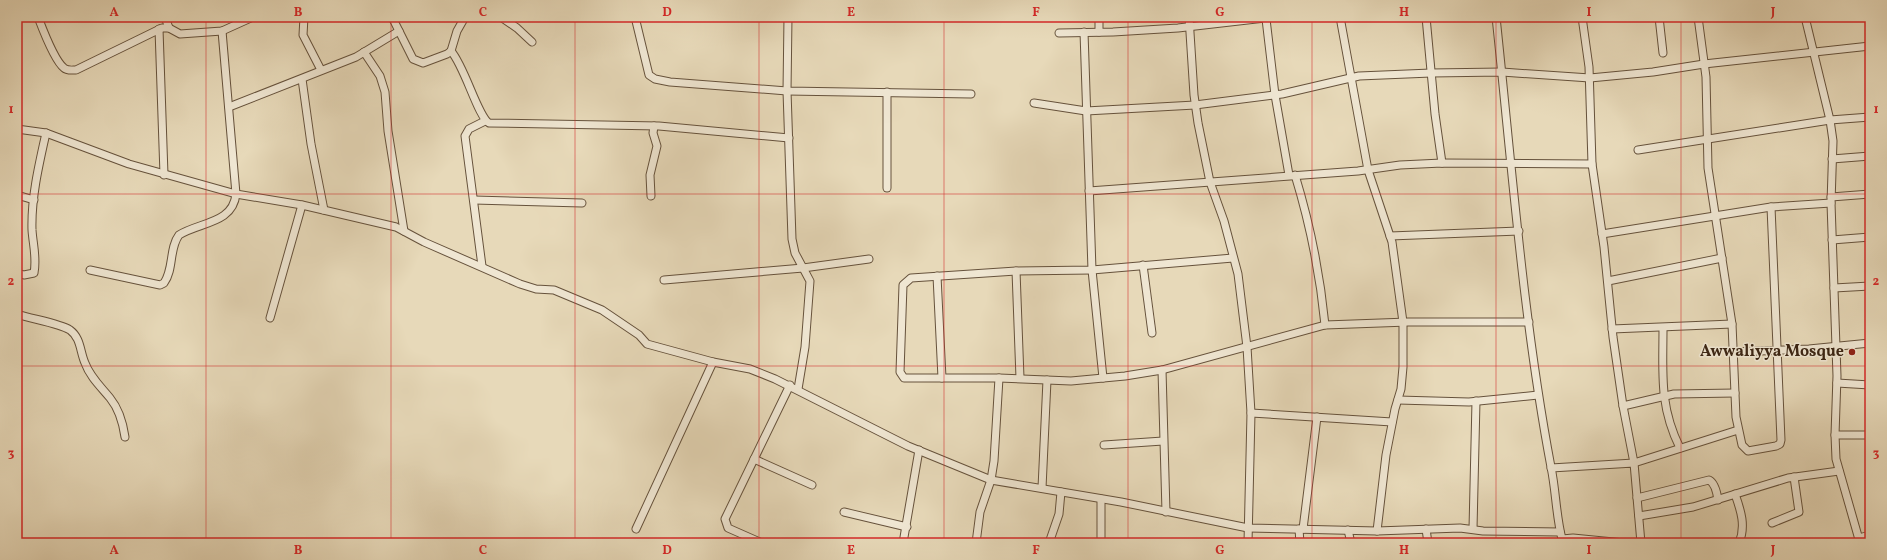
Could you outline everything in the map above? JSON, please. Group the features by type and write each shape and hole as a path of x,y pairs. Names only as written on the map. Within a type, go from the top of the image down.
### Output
{"street":[{"path":"38,17 52,51 64,68 70,70 76,70 158,29 169,28 180,34 222,31 253,17"},
{"path":"165,17 169,28"},
{"path":"304,17 303,35 321,70"},
{"path":"392,17 414,58 417,62 423,63 451,51 457,31 465,17"},
{"path":"501,17 517,28 532,42"},
{"path":"635,17 649,75 651,77 670,82 787,91 971,94"},
{"path":"788,17 787,91 792,239 795,253 810,281 811,293 798,389"},
{"path":"1099,17 1099,32"},
{"path":"1189,17 1191,27 1195,105 1210,182 1224,221 1238,274 1247,347 1251,413 1248,543"},
{"path":"1340,17 1368,170 1390,236 1403,322 1403,367 1398,400 1386,455 1378,530"},
{"path":"1426,17 1442,163"},
{"path":"1496,17 1511,164 1538,395 1562,538"},
{"path":"1582,17 1590,78 1592,164 1608,281 1612,328 1623,406 1634,463 1641,543"},
{"path":"1659,17 1663,53"},
{"path":"1698,17 1704,64 1708,168 1732,324 1732,352 1738,430 1742,445 1748,451 1780,444 1771,207"},
{"path":"1805,17 1830,120 1833,141 1831,200 1837,383 1835,435 1839,471 1844,484 1859,541 1870,535"},
{"path":"1060,33 1191,27 1270,18 1274,95 1292,175 1304,203 1320,282 1325,325"},
{"path":"158,29 164,175"},
{"path":"90,270 160,285 164,283 169,275 175,244 179,234 209,224 228,212 235,203 236,194 222,31"},
{"path":"229,107 356,57 399,31"},
{"path":"1084,32 1092,270 1104,378"},
{"path":"1034,103 1086,111 1195,105 1274,95 1328,85 1359,76 1502,72 1590,78 1870,46"},
{"path":"451,51 457,58 485,121 489,123 654,126 789,138"},
{"path":"364,52 380,76 385,92 388,131 404,230"},
{"path":"302,79 310,144 324,210"},
{"path":"887,92 887,188"},
{"path":"1638,150 1830,120 1870,117"},
{"path":"482,266 465,136 469,129 485,121"},
{"path":"651,196 650,175 657,146 653,133 654,126"},
{"path":"17,129 46,133 129,164 236,194 302,205 396,227 455,256 482,266 520,284 536,289 554,290 602,310 639,335 647,344 713,362 750,369 790,385 860,422 919,450 991,480 1101,499 1248,528 1348,530 1473,529 1624,543"},
{"path":"17,273 24,275 34,273 35,266 32,230 34,200 38,170 46,133"},
{"path":"1832,160 1870,156"},
{"path":"1089,192 1368,170 1400,165 1442,163 1592,164"},
{"path":"1602,234 1715,215 1870,194"},
{"path":"17,195 34,200"},
{"path":"474,200 582,203"},
{"path":"270,318 302,205"},
{"path":"1390,236 1519,231"},
{"path":"1832,240 1870,237"},
{"path":"1233,258 1092,270 1016,271 911,278 903,285 900,372 904,378 1020,378 1071,381 1162,370 1247,347 1302,330 1325,325 1403,322 1529,322"},
{"path":"1608,281 1722,258"},
{"path":"664,280 803,268 869,260"},
{"path":"1143,265 1152,333"},
{"path":"1016,271 1020,378"},
{"path":"937,276 942,378"},
{"path":"1834,288 1870,286"},
{"path":"17,314 64,328 72,332 80,344 85,364 91,375 111,399 121,417 125,437"},
{"path":"1612,328 1663,328 1732,324"},
{"path":"1663,328 1664,407 1672,433 1680,448"},
{"path":"1732,352 1809,349 1836,345 1870,343"},
{"path":"636,529 713,362"},
{"path":"1162,370 1166,512"},
{"path":"976,543 980,512 991,480 998,425 996,412 999,378"},
{"path":"1042,488 1047,380"},
{"path":"1837,383 1870,385"},
{"path":"762,543 728,528 725,522 725,516 790,385"},
{"path":"1623,406 1663,395 1735,393"},
{"path":"1398,400 1476,401 1538,395"},
{"path":"1473,529 1476,401"},
{"path":"1251,413 1392,422"},
{"path":"1300,543 1317,417"},
{"path":"1551,468 1634,463 1738,430"},
{"path":"1835,435 1870,435"},
{"path":"1104,445 1163,442"},
{"path":"903,543 907,527 919,450"},
{"path":"754,459 812,485"},
{"path":"1638,516 1694,507 1794,477 1839,471"},
{"path":"1772,523 1799,512 1794,477"},
{"path":"1637,498 1709,480 1712,481 1718,500"},
{"path":"1048,543 1059,514 1061,492"},
{"path":"1735,494 1741,510 1743,525 1738,543"},
{"path":"1101,499 1101,543"},
{"path":"844,512 907,527"},
{"path":"1426,529 1428,543"},
{"path":"1348,530 1350,543"}],"place":[{"name":"Awwaliyya Mosque","path":"1852,352"}]}
